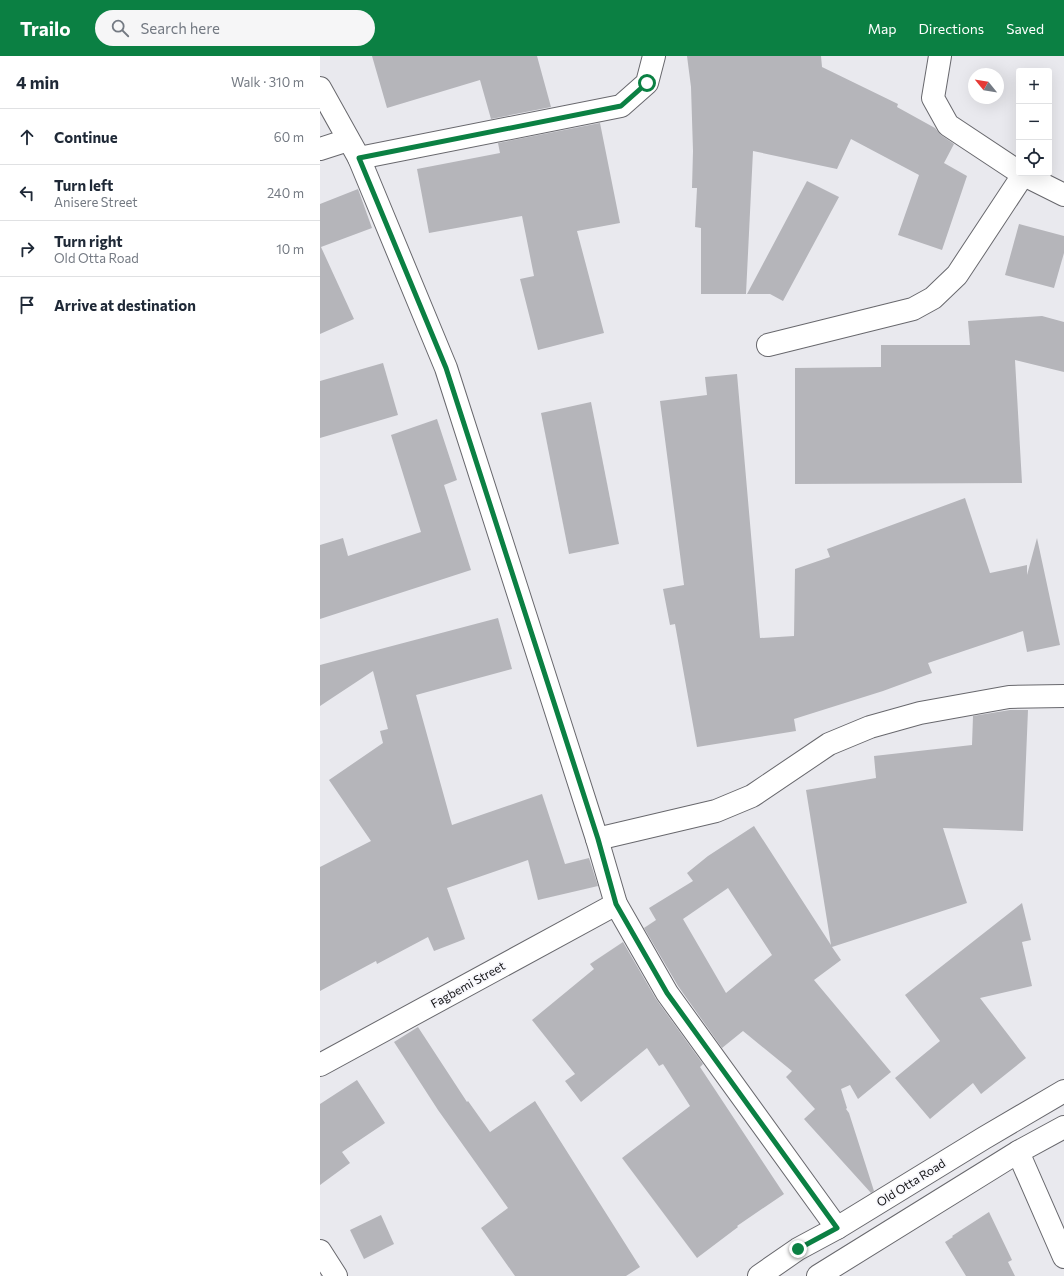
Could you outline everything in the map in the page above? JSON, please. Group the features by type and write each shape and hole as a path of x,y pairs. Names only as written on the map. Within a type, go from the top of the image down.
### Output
{"street":[{"path":"359,158 621,106 647,83 654,56"},
{"path":"940,56 933,98 948,124 1016,170"},
{"path":"320,88 359,158 446,368 598,839 616,904 667,993 837,1228"},
{"path":"320,149 348,140"},
{"path":"768,345 913,309 933,298 957,275 1019,176"},
{"path":"1027,176 1064,195"},
{"path":"598,839 716,811 752,796 828,744 870,727 920,713 1009,697 1064,696"},
{"name":"Fagbemi Street","path":"320,1065 616,904"},
{"name":"Old Otta Road","path":"759,1276 798,1249 837,1228 1064,1091"},
{"path":"818,1276 841,1269 1018,1152 1064,1127"},
{"path":"1018,1152 1064,1257"},
{"path":"320,1251 336,1276"}],"building":[{"path":"372,56 537,56 551,107 491,119 480,80 387,108"},
{"path":"687,56 821,56 822,67 898,104 897,107 935,128 941,135 954,144 944,163 967,176 942,250 898,235 919,175 851,139 837,169 753,151 746,294 701,294 701,228 695,227 697,188 692,188 693,151 691,87"},
{"path":"600,123 620,223 577,231 604,333 538,350 520,279 534,276 522,216 429,233 417,169 500,153 498,143"},
{"path":"807,181 839,197 783,301 770,294 747,294"},
{"path":"358,189 372,228 321,247 354,319 320,334 320,204"},
{"path":"1019,224 1064,236 1064,253 1054,288 1005,275"},
{"path":"1042,316 1064,322 1064,372 1015,360 1022,483 795,484 795,368 881,367 881,345 970,345 968,321"},
{"path":"383,363 398,415 320,438 320,381"},
{"path":"737,374 760,638 794,636 795,569 830,557 827,549 965,498 990,573 1027,565 1027,575 1037,538 1060,645 1027,652 1023,631 928,663 932,673 883,691 794,719 796,731 697,747 675,624 670,625 663,589 684,585 660,401 707,395 705,377"},
{"path":"591,402 619,544 569,554 541,413"},
{"path":"437,419 457,480 444,485 471,570 320,619 320,545 343,538 348,556 421,532 391,435"},
{"path":"498,618 512,669 416,695 452,825 542,794 565,864 589,858 598,886 538,900 528,860 447,888 465,939 434,951 428,937 377,964 376,961 320,991 320,867 371,841 329,780 383,743 380,731 388,729 373,671 320,706 320,665"},
{"path":"1010,710 1028,710 1023,831 943,828 967,903 832,947 841,960 814,980 891,1072 858,1099 850,1085 841,1089 847,1108 846,1109 849,1113 874,1191 871,1193 804,1119 815,1109 786,1077 792,1071 743,1031 722,1048 678,986 644,928 656,920 649,908 693,881 687,873 708,856 754,826 831,945 806,790 876,778 874,756 972,745 973,716","holes":["728,888 772,955 726,993 683,919"]},
{"path":"1022,903 1031,940 1022,942 1032,986 980,998 1026,1058 981,1094 973,1083 930,1119 895,1078 940,1041 905,995"},
{"path":"623,942 656,999 703,1064 700,1067 784,1194 737,1226 738,1227 697,1258 622,1158 690,1106 663,1064 659,1066 647,1048 581,1102 565,1081 575,1074 532,1020 594,969 590,964"},
{"path":"418,1027 467,1102 468,1101 490,1132 535,1101 640,1267 626,1276 515,1276 481,1228 508,1208 438,1110 394,1042"},
{"path":"357,1080 385,1123 342,1152 350,1163 320,1185 320,1104"},
{"path":"989,1212 1012,1260 1008,1262 1015,1276 966,1276 945,1242"},
{"path":"381,1215 394,1244 364,1259 350,1230"}],"route":[{"path":"647,83 621,106 359,158 446,368 598,839 616,904 667,993 837,1228 798,1249"}]}
